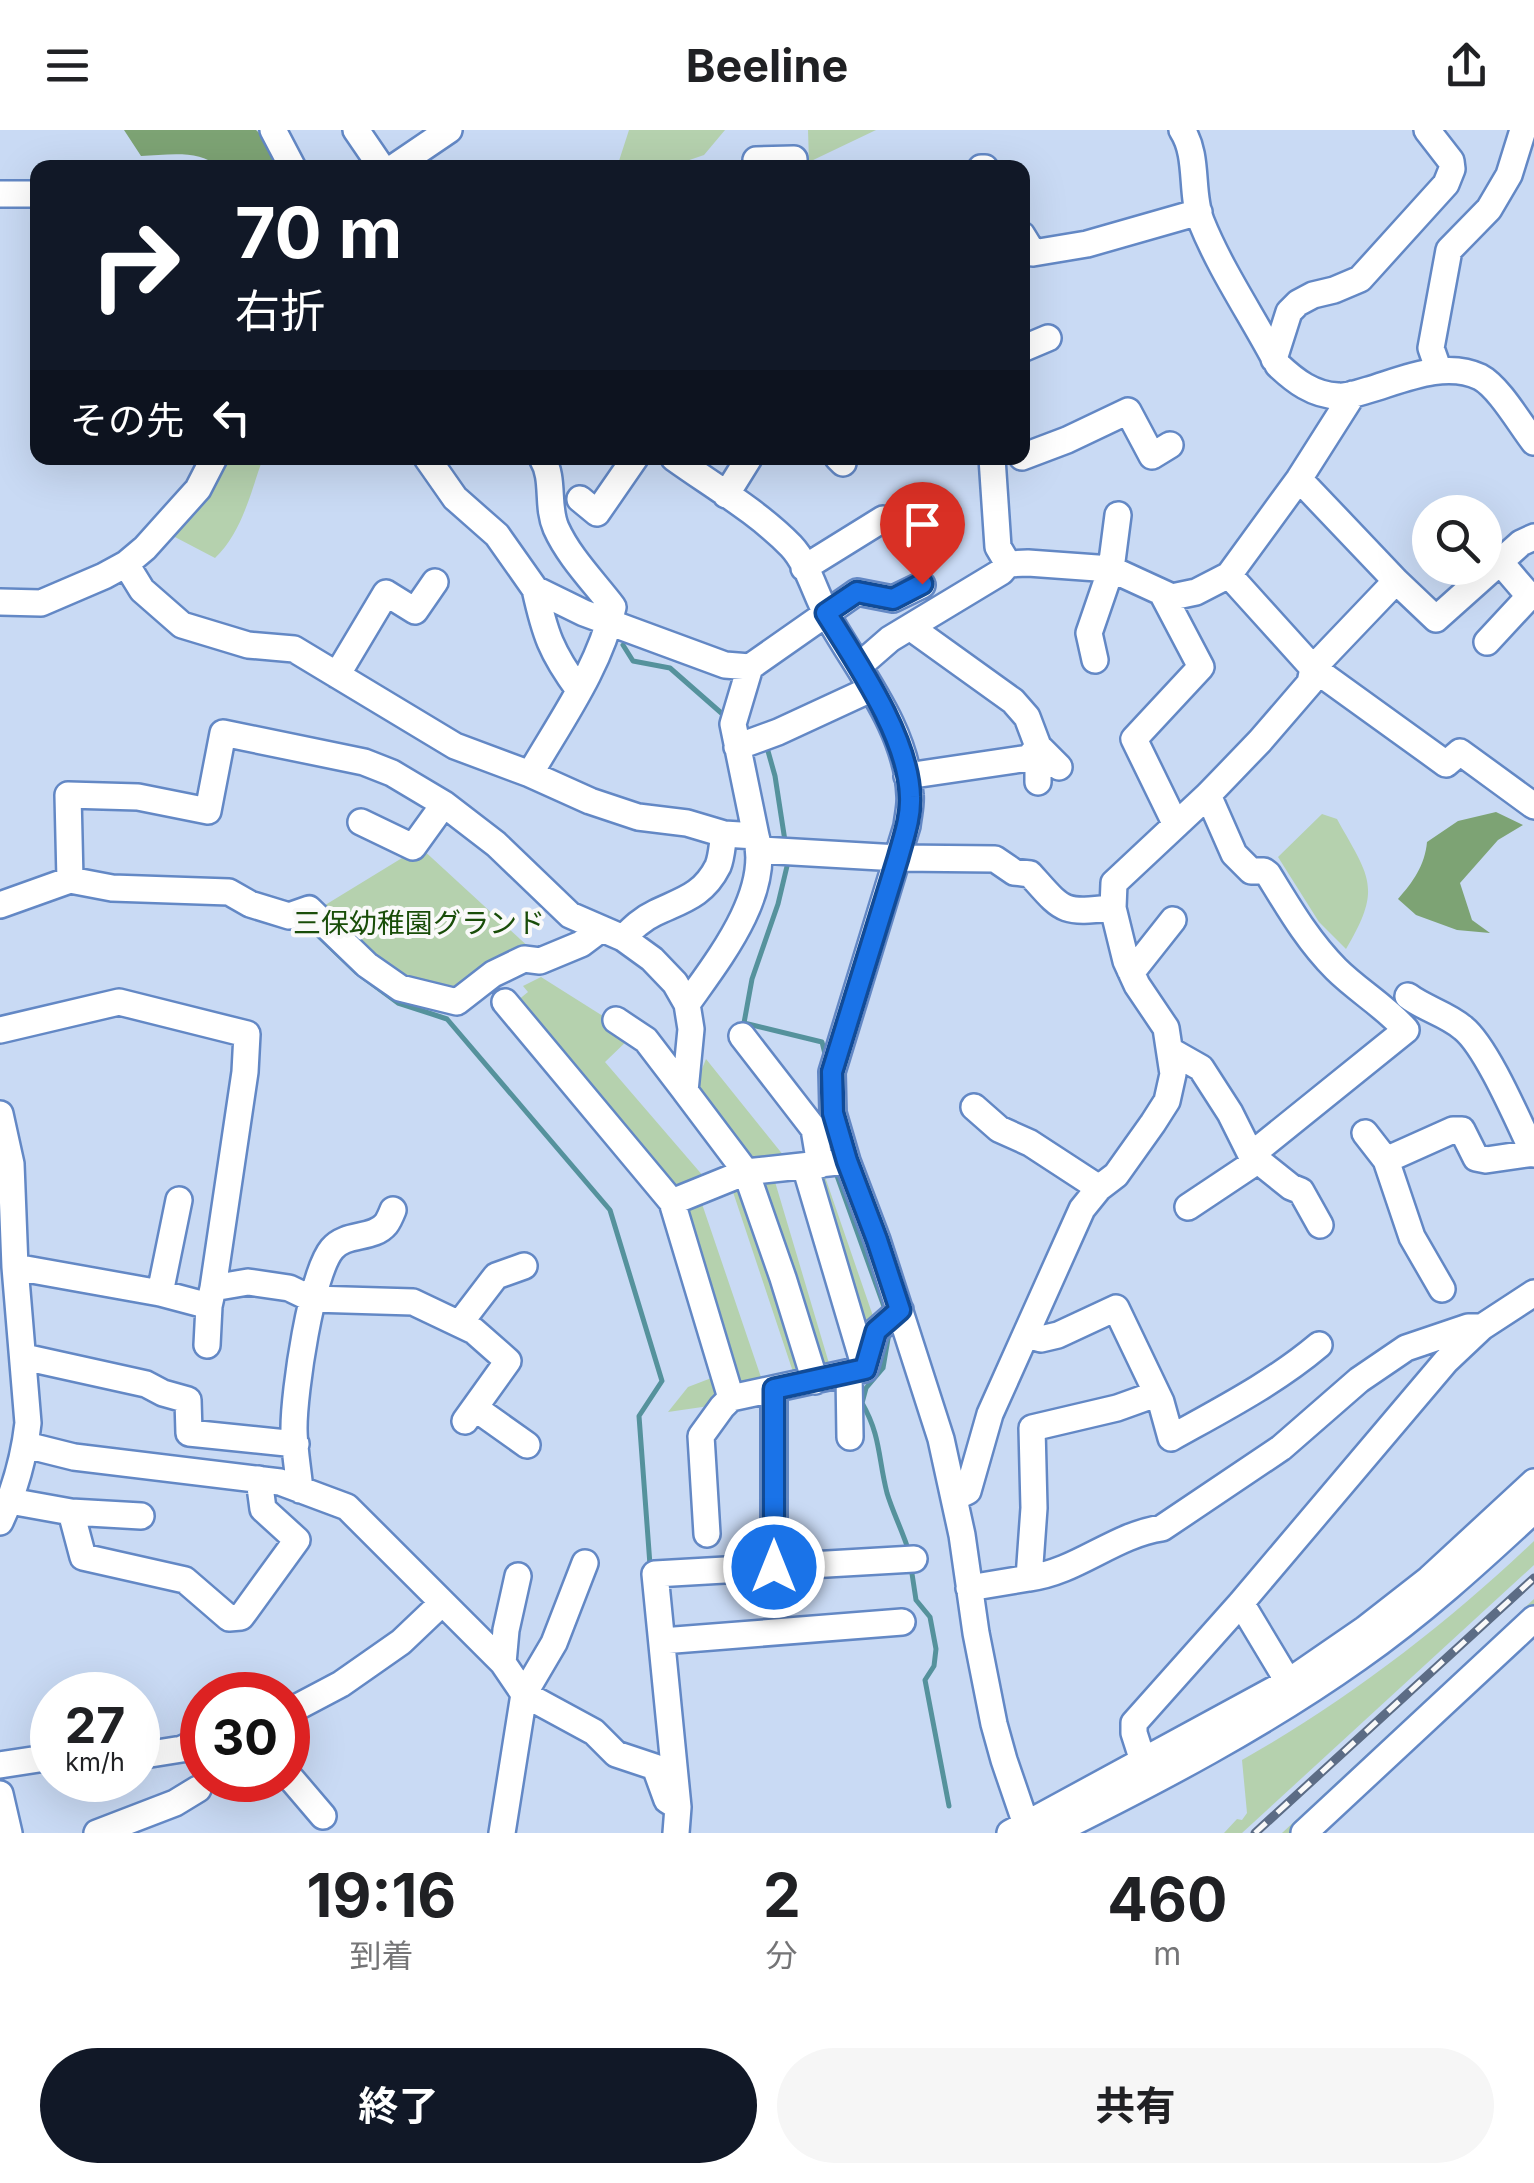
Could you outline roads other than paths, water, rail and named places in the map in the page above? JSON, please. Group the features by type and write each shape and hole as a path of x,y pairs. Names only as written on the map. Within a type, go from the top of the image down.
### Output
{"street":[{"path":"274,130 289,160"},
{"path":"356,130 377,160"},
{"path":"405,160 449,130"},
{"path":"1274,358 1289,312 1298,303 1360,279 1446,184 1452,169 1450,161 1427,130"},
{"path":"1439,371 1430,348 1449,250 1488,209 1509,175 1523,130"},
{"path":"1190,131 1198,212 1278,365 1296,382 1340,397 1439,371 1482,378 1534,442"},
{"path":"756,160 794,160"},
{"path":"0,194 30,194"},
{"path":"1030,248 1033,253 1087,244 1198,212"},
{"path":"1030,346 1048,338"},
{"path":"1008,564 1111,568 1172,597 1196,592 1229,575 1300,479 1353,394"},
{"path":"1030,454 1128,411 1152,456 1170,445"},
{"path":"0,602 41,603 126,564 198,489 210,465"},
{"path":"432,465 455,498 497,535 535,589 546,635 578,690"},
{"path":"530,774 578,690 610,622 613,607 556,528 546,465"},
{"path":"590,511 630,465"},
{"path":"684,465 796,550 826,613 898,740 905,760 909,811 832,1072 833,1113 941,1440 994,1724 1022,1830 1143,1761 1360,1657 1463,1576 1534,1510"},
{"path":"726,495 745,465"},
{"path":"992,465 998,547 1008,564"},
{"path":"1300,479 1436,619 1475,585"},
{"path":"1095,660 1090,633 1111,568 1118,514"},
{"path":"804,568 882,520"},
{"path":"1502,562 1521,543 1534,537"},
{"path":"126,564 142,590 182,626 248,645 294,649 455,746 590,801 638,817 686,822 758,843 898,858 995,860 1014,872 1030,874 1059,906 1080,911 1113,908"},
{"path":"859,666 890,639 1008,564"},
{"path":"1487,642 1526,600 1525,590 1502,564"},
{"path":"1229,575 1313,668 1446,764 1460,752 1534,806"},
{"path":"954,1498 968,1491 990,1414 1082,1209 1116,1175 1167,1101 1173,1074 1172,1051 1166,1028 1130,970 1113,908 1114,883 1260,742 1310,684 1313,668 1396,581"},
{"path":"337,675 386,593 414,611 435,582"},
{"path":"687,1004 719,959 756,886 758,843 732,724 750,667 857,592 893,599 922,584"},
{"path":"535,589 584,613 725,665 750,667"},
{"path":"1162,593 1202,667 1134,739 1176,825"},
{"path":"910,628 1013,701 1027,717 1049,775"},
{"path":"738,748 871,690"},
{"path":"70,880 68,794 138,797 208,811 224,733 364,762 392,773 444,804 496,844 570,915 612,933 652,959 675,983 687,1004 691,1029 685,1091"},
{"path":"907,776 1029,758 1038,746"},
{"path":"1188,1208 1254,1158 1406,1030 1390,1012 1352,984 1306,936 1268,874 1251,870 1239,860 1208,795"},
{"path":"362,822 413,847 444,804"},
{"path":"0,905 70,880 112,888 228,892 268,912 289,916 308,909 367,965 400,988 456,1002 492,974 524,959 540,961 683,902 706,883 720,862 724,834"},
{"path":"1130,970 1173,920"},
{"path":"1386,1160 1453,1130 1462,1130 1476,1158 1534,1153 1480,1048 1466,1029 1408,996"},
{"path":"0,1030 119,1002 247,1034 208,1345"},
{"path":"504,1002 672,1202 731,1398"},
{"path":"616,1020 646,1040 746,1172 784,1278 814,1381"},
{"path":"742,1036 814,1129 813,1166 857,1371 850,1437"},
{"path":"1172,1051 1201,1068 1254,1158 1302,1191 1320,1225"},
{"path":"974,1107 999,1129 1099,1188"},
{"path":"0,1114 16,1267 15,1345 28,1423 18,1480 5,1511 141,1516"},
{"path":"1365,1133 1386,1160 1412,1237 1442,1288"},
{"path":"672,1202 746,1172 847,1161"},
{"path":"160,1293 179,1200"},
{"path":"300,1490 294,1427 312,1299 324,1258 337,1242 386,1226 393,1210"},
{"path":"460,1323 496,1276 524,1266"},
{"path":"16,1267 160,1293 211,1297 248,1282 289,1288 312,1299 413,1302 474,1331 508,1361 470,1414 527,1445"},
{"path":"1143,1761 1134,1723 1446,1360 1482,1327 1534,1293"},
{"path":"1026,1335 1040,1339 1058,1334 1116,1308 1161,1402 1171,1438 1298,1364 1318,1346"},
{"path":"857,1371 876,1331 900,1310"},
{"path":"969,1588 1048,1576 1121,1539 1162,1528 1281,1448 1359,1380 1406,1348 1468,1327 1482,1327"},
{"path":"15,1345 188,1400 190,1433 296,1444"},
{"path":"707,1534 700,1436 731,1398 857,1371"},
{"path":"774,1389 774,1567"},
{"path":"1029,1578 1034,1508 1032,1428 1117,1408 1156,1394"},
{"path":"26,1445 74,1457 280,1482 347,1507 503,1663 524,1694 594,1732 616,1754 655,1767 677,1820"},
{"path":"71,1512 83,1557 185,1580 228,1618 242,1617 297,1540 263,1509 259,1479"},
{"path":"1052,1833 1180,1768 1293,1690 1429,1579 1534,1482"},
{"path":"677,1820 656,1574 914,1559"},
{"path":"502,1833 524,1694 554,1642 585,1563"},
{"path":"503,1663 518,1576"},
{"path":"1241,1603 1293,1690"},
{"path":"310,1700 400,1642 442,1604"},
{"path":"1304,1833 1534,1619"},
{"path":"662,1641 902,1622"},
{"path":"0,1765 30,1760"},
{"path":"0,1794 9,1833"},
{"path":"97,1833 180,1800"},
{"path":"310,1801 323,1816"}],"waterway":[{"path":"623,645 633,661 670,668 727,718"},
{"path":"766,744 785,841"},
{"path":"788,862 752,979 744,1023 822,1042 826,1058"},
{"path":"303,921 356,972 398,1003 447,1019 610,1210 662,1381 639,1416 650,1565"},
{"path":"836,1173 886,1312"},
{"path":"889,1333 883,1368 866,1388 862,1403 876,1437 887,1493 909,1552"},
{"path":"911,1567 916,1600 930,1617 936,1649 934,1666 925,1680 949,1806"}],"railway":[{"path":"1255,1833 1534,1578"}],"park label":[{"name":"三保幼稚園グランド","path":"419,923"}]}
